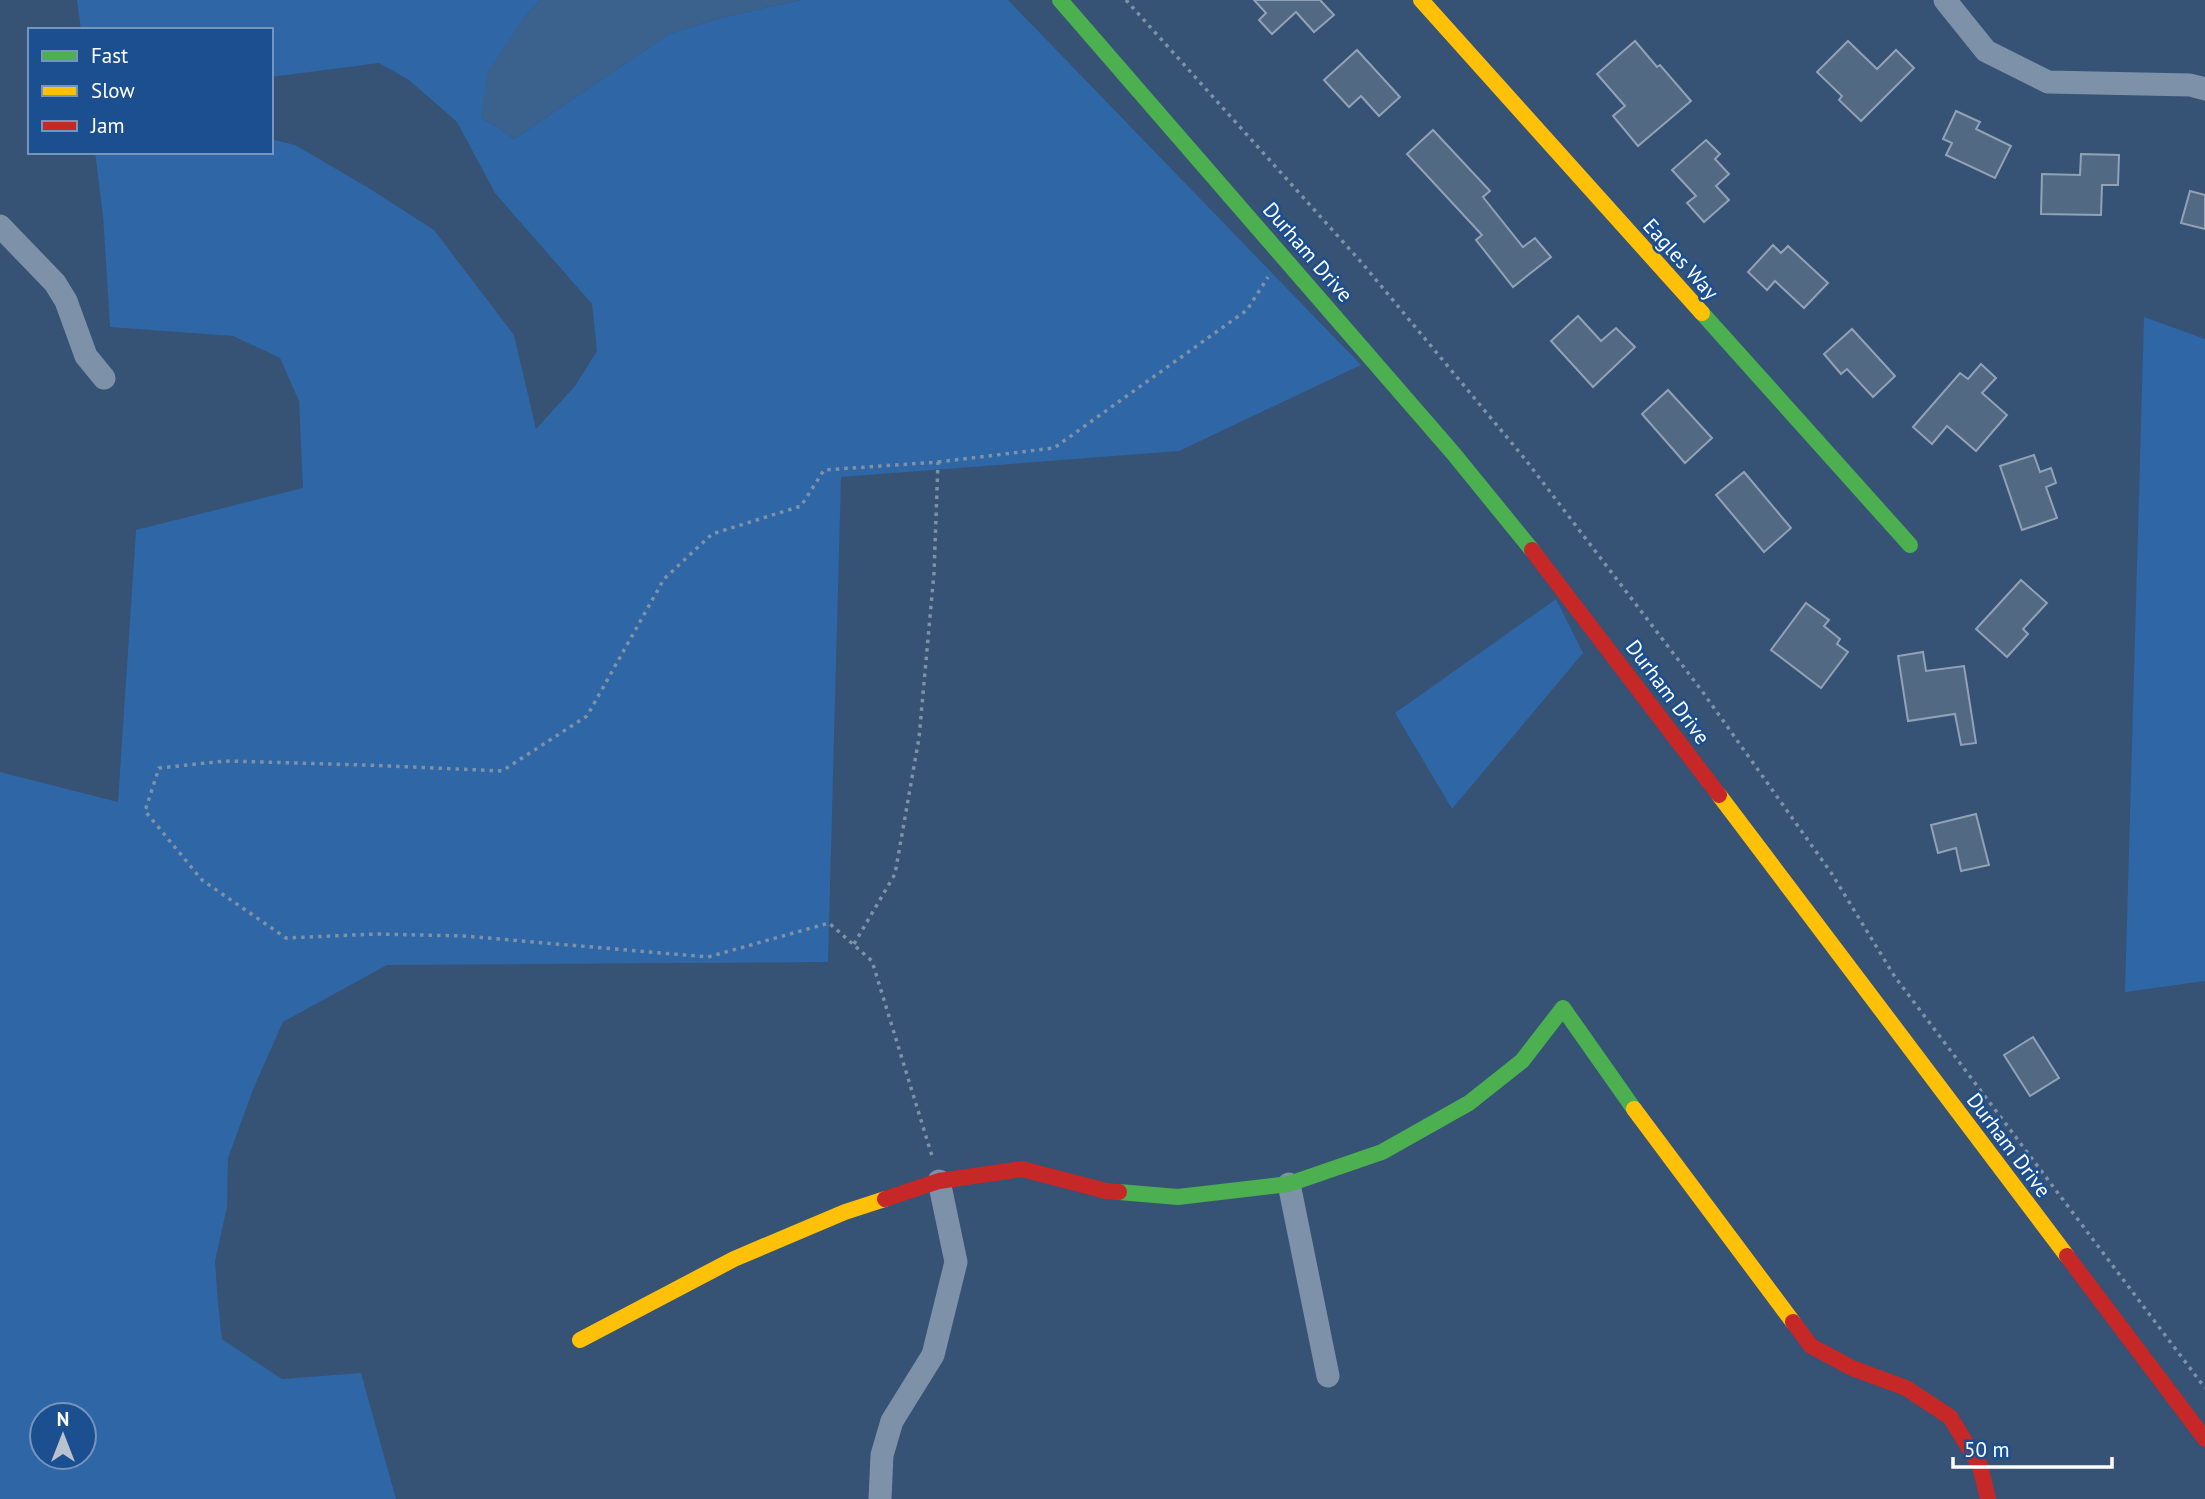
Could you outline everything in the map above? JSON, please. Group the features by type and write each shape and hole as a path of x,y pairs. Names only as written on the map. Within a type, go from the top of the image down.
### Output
{"street":[{"name":"Durham Drive","path":"1060,0 1453,453 1556,579 2205,1439"},
{"name":"Eagles Way","path":"1421,0 1910,545"},
{"path":"1945,0 1986,51 2048,82 2190,85 2205,89"},
{"path":"0,226 55,283 66,301 86,356 104,378"},
{"path":"580,1340 734,1259 845,1212 939,1181 1022,1169 1106,1191 1178,1197 1289,1184 1382,1152 1469,1103 1522,1061 1563,1008 1636,1112 1811,1346 1852,1368 1906,1388 1950,1417 1980,1466 1988,1499"},
{"path":"880,1499 882,1455 892,1421 933,1355 956,1262 939,1181"},
{"path":"1289,1184 1328,1376"}],"path":[{"path":"1126,0 1362,263 1525,459 1717,713 1832,874 1902,987 2205,1388"},
{"path":"939,1181 872,961 829,923 708,957 464,936 376,934 286,938 202,880 145,811 159,768 225,761 502,771 587,716 664,579 712,534 801,506 824,470 938,462 1054,448 1247,310 1267,278 1290,263"},
{"path":"854,944 895,874 919,738 934,573 938,462"}],"shaded area":[{"path":"77,0 540,0 524,18 481,118 514,139 669,34 724,17 801,0 1008,0 1361,365 1179,451 841,477 828,962 387,965 283,1022 254,1087 228,1158 227,1207 215,1261 222,1339 282,1379 361,1373 396,1499 0,1499 0,772 118,802 136,530 303,488 299,401 280,358 233,336 110,327 103,215 95,154 273,154 273,140 295,145 367,187 434,230 514,335 536,429 575,386 597,351 592,304 495,193 457,122 409,80 379,63 273,77 273,28 81,28"},
{"path":"540,0 801,0 724,17 669,34 514,139 481,118 488,71 524,18"},
{"path":"2144,317 2205,339 2205,981 2125,992"},
{"path":"1556,599 1583,653 1452,809 1395,713"}],"building":[{"path":"1254,0 1320,0 1334,15 1314,32 1296,12 1272,34 1259,20 1266,13"},
{"path":"1635,41 1691,101 1638,146 1613,116 1625,106 1597,74"},
{"path":"1848,41 1877,69 1896,50 1914,68 1861,121 1839,100 1842,96 1817,72"},
{"path":"1357,50 1400,97 1379,116 1361,96 1349,107 1324,80"},
{"path":"1956,111 1980,122 1976,129 2011,146 1995,178 1946,155 1952,143 1943,139"},
{"path":"1433,130 1490,191 1483,197 1523,247 1535,238 1551,257 1513,287 1476,240 1482,235 1407,154"},
{"path":"1706,140 1720,154 1715,159 1729,174 1716,186 1729,200 1704,222 1687,203 1696,196 1672,170"},
{"path":"2081,154 2119,155 2118,185 2102,185 2101,215 2041,214 2042,174 2080,175"},
{"path":"2190,191 2205,195 2205,229 2181,223"},
{"path":"1773,245 1781,253 1788,246 1828,283 1804,308 1775,281 1767,290 1748,272"},
{"path":"1578,316 1601,341 1616,328 1635,347 1593,387 1551,341"},
{"path":"1852,329 1895,376 1873,397 1847,369 1841,374 1824,354"},
{"path":"1981,364 1996,378 1982,393 2007,415 1976,451 1947,426 1932,444 1913,427 1960,373 1968,379"},
{"path":"1668,390 1712,438 1685,463 1642,414"},
{"path":"2034,455 2040,472 2051,468 2056,483 2046,487 2057,518 2022,530 2000,466"},
{"path":"1744,472 1791,528 1764,552 1716,495"},
{"path":"2021,580 2047,603 2023,629 2028,634 2007,657 1976,629"},
{"path":"1806,603 1829,620 1824,626 1840,639 1837,644 1848,652 1821,688 1771,650"},
{"path":"1923,652 1926,671 1964,666 1976,743 1961,745 1955,714 1908,721 1898,656"},
{"path":"1976,814 1989,865 1961,871 1956,848 1938,853 1931,825"},
{"path":"2033,1037 2059,1078 2030,1096 2004,1055"}],"traffic: fast":[{"path":"1060,0 1453,453 1532,550"},
{"path":"1702,313 1910,545"},
{"path":"1119,1192 1178,1197 1289,1184 1382,1152 1469,1103 1522,1061 1563,1008 1634,1109"}],"traffic: slow":[{"path":"1421,0 1702,313"},
{"path":"1719,795 2067,1256"},
{"path":"1634,1109 1793,1322"},
{"path":"580,1340 734,1259 845,1212 885,1199"}],"traffic: jam":[{"path":"1532,550 1719,795"},
{"path":"885,1199 939,1181 1022,1169 1119,1192"},
{"path":"2067,1256 2205,1439"},
{"path":"1793,1322 1811,1346 1852,1368 1906,1388 1950,1417 1980,1466 1988,1499"}]}
